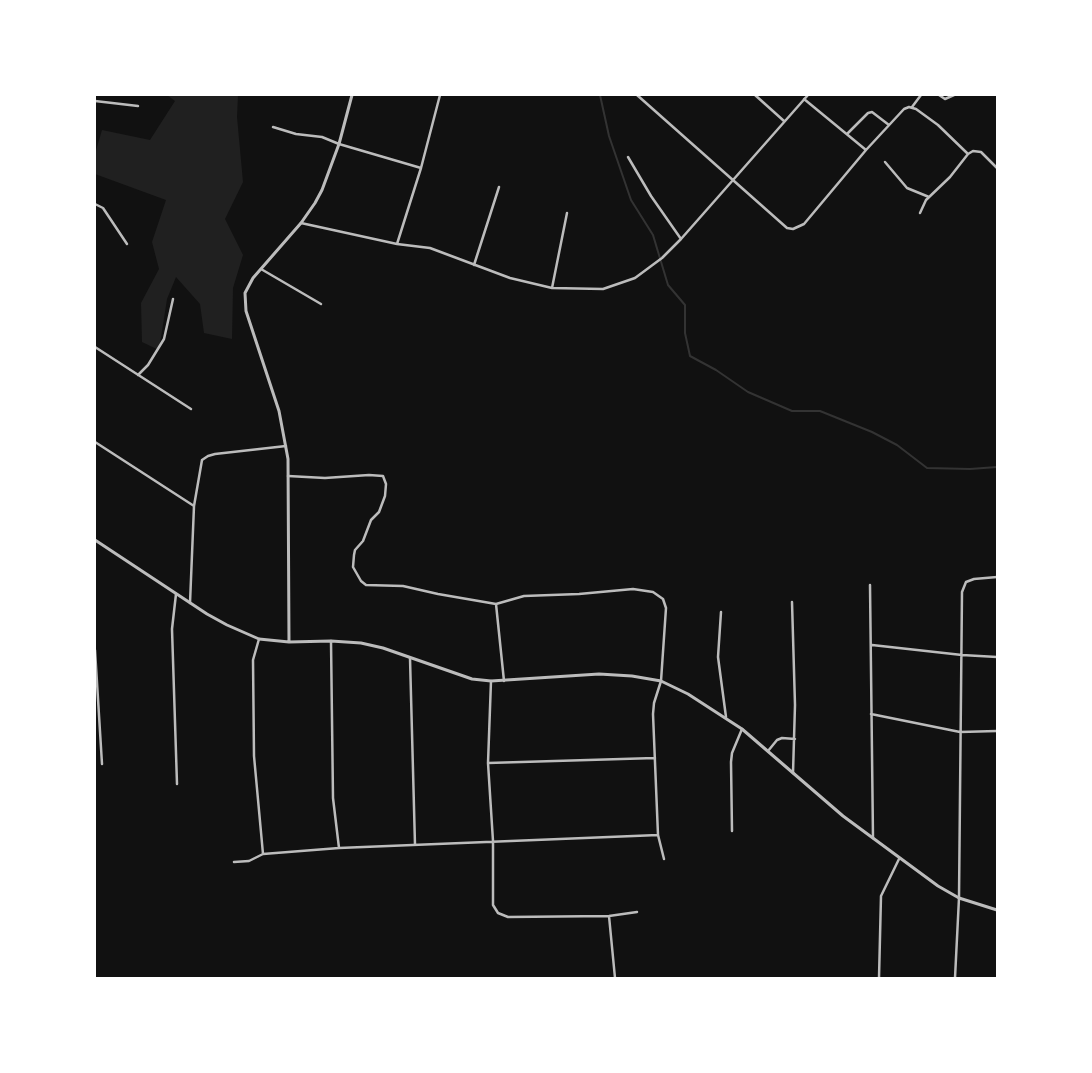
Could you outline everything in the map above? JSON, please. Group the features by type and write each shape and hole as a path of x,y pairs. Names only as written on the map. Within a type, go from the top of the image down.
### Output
{"street":[{"path":"289,642 288,476 286,446 279,411 245,304 245,293 261,269 301,223 322,190 339,144 352,95"},
{"path":"397,244 421,168 440,95"},
{"path":"638,95 787,228 792,229 804,224 866,150 904,109 912,107 921,95"},
{"path":"755,95 784,122"},
{"path":"301,223 397,244 430,248 510,278 552,288 603,289 635,278 662,258 734,180 808,95"},
{"path":"939,95 945,99 954,95"},
{"path":"804,99 866,150"},
{"path":"95,102 138,106"},
{"path":"912,107 938,125 968,154"},
{"path":"847,134 868,113 872,112 889,125"},
{"path":"273,127 296,134 322,137 339,144 421,168"},
{"path":"920,213 929,197 950,177 968,154 973,151 981,152 997,168"},
{"path":"628,156 651,196 681,239"},
{"path":"886,162 907,188 929,197"},
{"path":"474,265 499,187"},
{"path":"95,204 103,208 127,244"},
{"path":"552,288 567,213"},
{"path":"261,269 321,304"},
{"path":"138,375 148,365 164,339 173,299"},
{"path":"95,347 191,410"},
{"path":"95,442 194,506"},
{"path":"190,603 194,506 200,462 204,458 215,454 286,446"},
{"path":"288,476 333,478 369,475 383,476 386,484 385,496 380,512 371,520 363,541 355,550 354,555 353,567 366,586 402,586 496,604 524,596 579,594 633,589 653,592 663,599 666,608 661,681 654,702 658,835 664,860"},
{"path":"95,540 227,626 259,639 289,642 331,641 361,643 376,646 472,679 491,681 599,674 632,676 661,681 688,694 726,717 843,816 938,886 959,898 997,910"},
{"path":"955,978 959,898 962,592 966,582 974,579 997,578"},
{"path":"870,585 873,838"},
{"path":"176,594 172,629 177,784"},
{"path":"792,602 795,739 793,773"},
{"path":"496,604 504,681"},
{"path":"721,612 718,657 726,717"},
{"path":"259,639 253,660 254,756 263,854"},
{"path":"331,641 333,798 339,848"},
{"path":"871,645 997,657"},
{"path":"95,650 102,764"},
{"path":"410,658 415,845"},
{"path":"491,681 488,763 493,841 493,905 501,916 508,917 610,916 637,912"},
{"path":"871,714 960,732 997,731"},
{"path":"732,830 731,762 732,753 742,729"},
{"path":"768,751 782,738 795,739"},
{"path":"488,763 655,758"},
{"path":"234,862 249,861 263,854 339,848 658,835"},
{"path":"879,978 881,896 899,859"},
{"path":"610,916 611,946 616,978"}],"shaded area":[{"path":"167,95 238,95 237,117 243,182 225,219 243,255 233,288 232,339 204,333 200,304 176,277 167,299 159,350 142,342 141,303 159,269 152,242 166,200 95,174 95,154 102,130 150,140 175,101"}],"waterway":[{"path":"600,95 609,136 631,200 653,235 668,285 685,305 685,333 690,356 716,370 748,392 792,411 820,411 872,432 897,445 927,468 970,469 997,467"}]}
